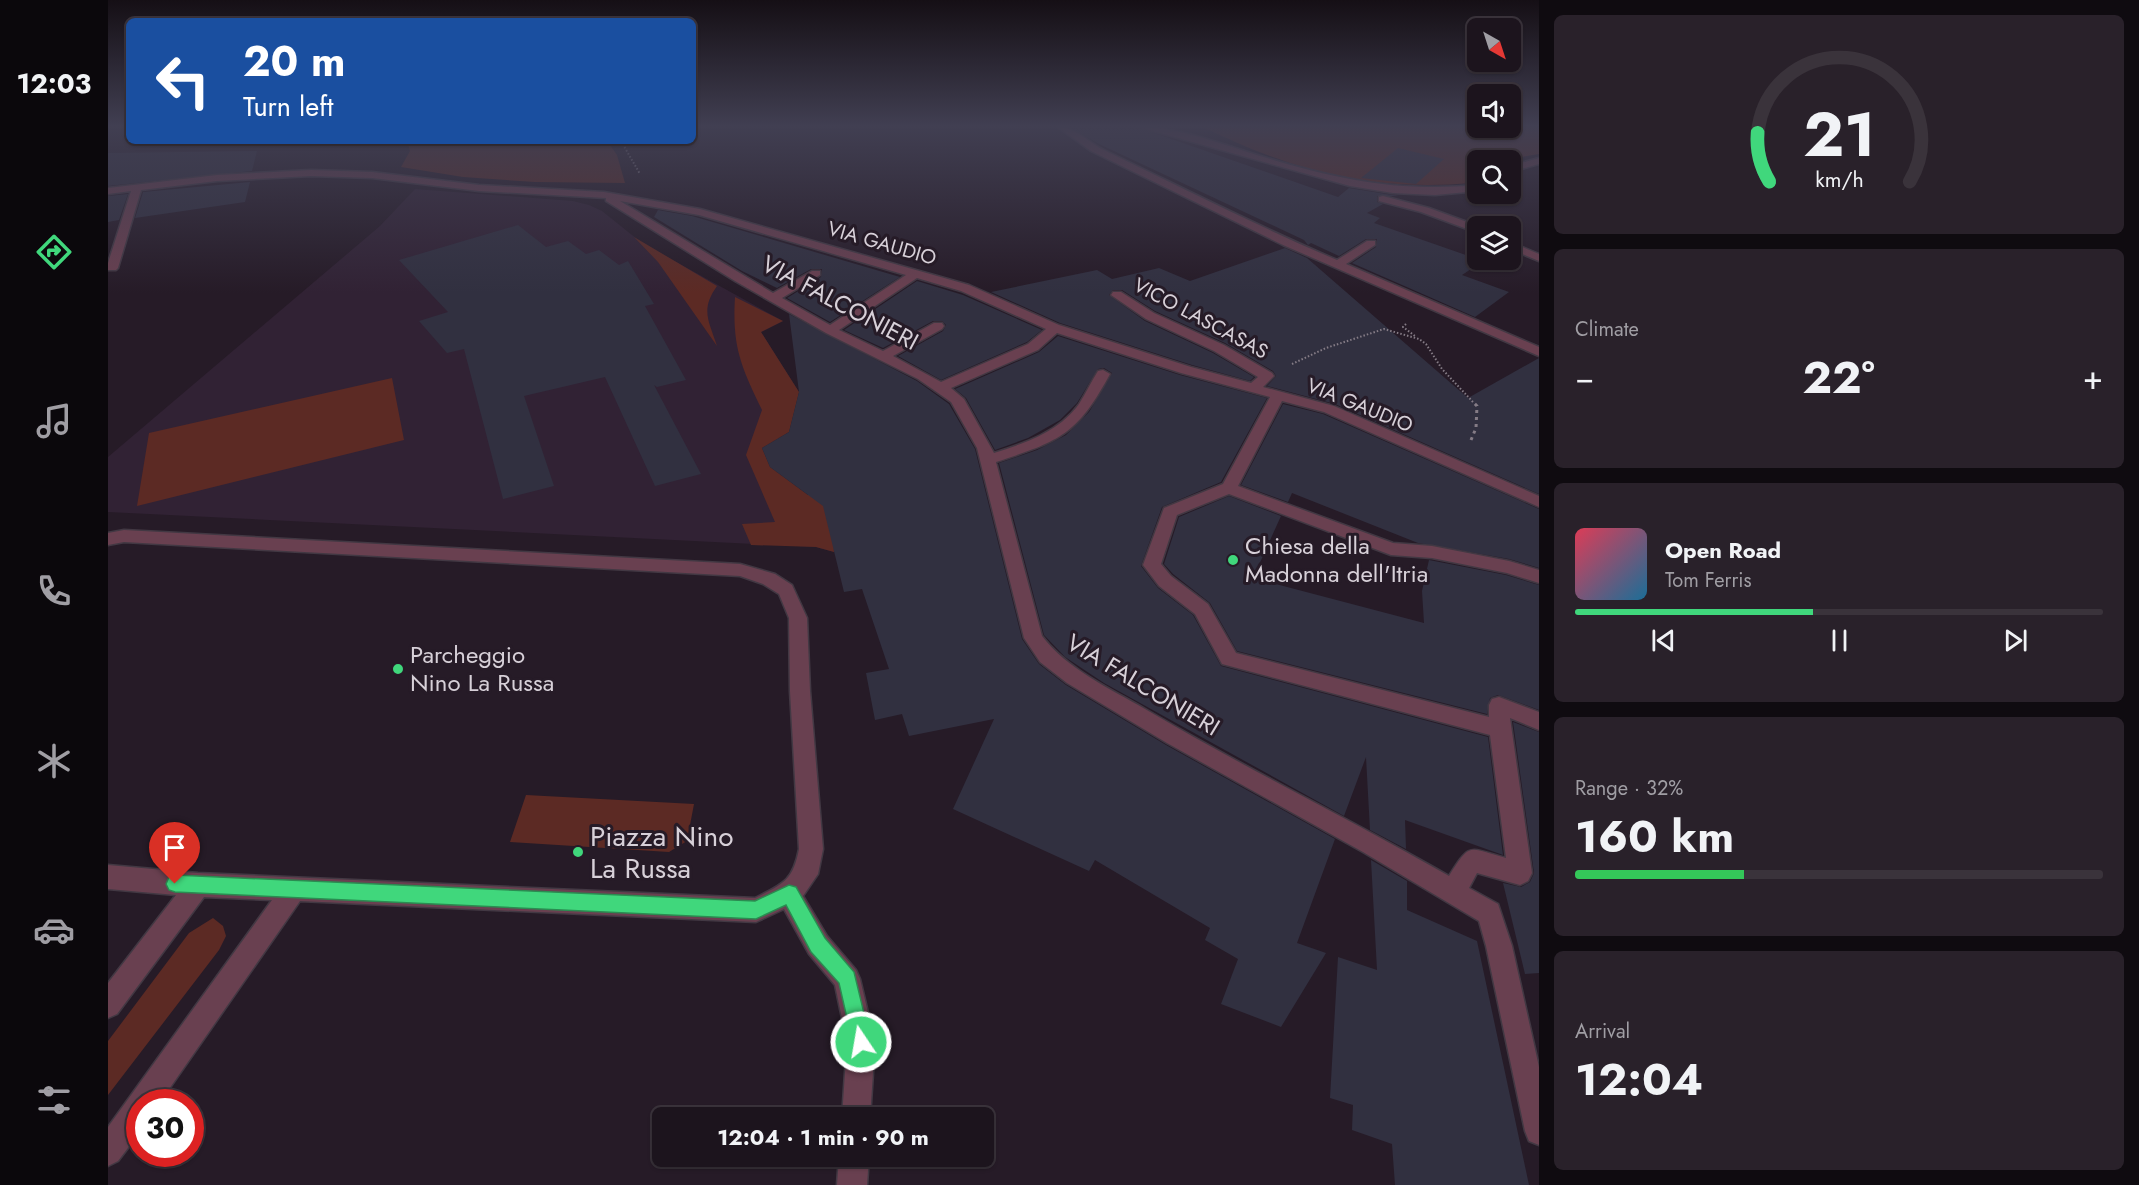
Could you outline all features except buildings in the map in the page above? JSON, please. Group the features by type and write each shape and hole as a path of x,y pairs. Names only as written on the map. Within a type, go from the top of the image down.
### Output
{"street":[{"name":"VIA GAUDIO","path":"108,191 179,182"},
{"name":"VIA GAUDIO","path":"435,182 479,188 604,195 700,212 916,273 965,288 1055,328 1186,370 1329,409 1539,502"},
{"path":"1162,182 1287,243 1539,352"},
{"path":"1315,182 1408,205 1467,226"},
{"path":"1348,182 1377,189 1442,192 1467,189"},
{"path":"112,268 137,187"},
{"name":"VIA FALCONIERI","path":"604,195 669,225 773,298 942,387 957,399 985,448 1032,638 1047,657 1074,677 1174,737 1371,844 1489,913 1500,946 1539,1131"},
{"path":"669,225 700,212"},
{"path":"1337,265 1371,243"},
{"path":"1521,250 1539,258"},
{"path":"773,298 816,273"},
{"path":"830,330 916,273"},
{"name":"VICO LASCASAS","path":"1117,295 1150,316 1219,348 1267,376"},
{"path":"883,356 938,326"},
{"path":"942,387 1032,347 1055,328"},
{"path":"988,460 1055,434 1071,422 1084,407 1103,374"},
{"path":"1254,388 1267,376"},
{"path":"1278,395 1229,488 1170,512 1152,565 1165,581 1202,609 1229,659 1500,729"},
{"path":"1229,488 1391,549 1443,554 1509,567 1539,577"},
{"path":"108,539 124,536 740,570 769,579 786,590 798,618 800,691 811,849 806,874 789,894 756,910 294,890 108,877"},
{"path":"1453,892 1472,860 1520,873 1500,729 1499,705 1539,721"},
{"path":"108,1005 198,885"},
{"path":"152,1089 294,890"},
{"path":"789,894 818,945 848,979 861,1042 857,1107"},
{"path":"108,1151 126,1126"},
{"path":"852,1185 853,1167"}],"path":[{"path":"1403,327 1426,345 1442,369 1477,406 1476,428 1463,461 1482,469 1478,476"},
{"path":"1267,376 1326,348 1384,329 1419,339"}],"shaded area":[{"path":"1380,182 1467,182 1445,185"},
{"path":"415,189 573,201 589,205 602,211 642,243 783,321 761,332 799,392 789,432 762,448 770,467 808,495 857,493 834,552 816,547 108,512 108,457 380,226"},
{"path":"634,237 717,286 707,309 717,346 658,262"},
{"path":"735,297 783,321 761,332 799,392 789,432 762,448 770,467 808,495 832,494 834,552 816,547 751,545 742,524 775,522 746,455 762,410 748,381 740,356 735,330"},
{"path":"392,378 404,440 137,506 149,433"},
{"path":"526,795 694,804 687,841 669,852 510,842"},
{"path":"213,918 223,926 226,936 219,950 108,1095 108,1041 189,933"}],"place":[{"name":"Chiesa della Madonna dell'Itria","path":"1233,560"},
{"name":"Parcheggio Nino La Russa","path":"398,669"},
{"name":"Piazza Nino La Russa","path":"578,852"}],"route":[{"path":"175,884 756,910 789,894 818,945 848,979 861,1042"}]}
